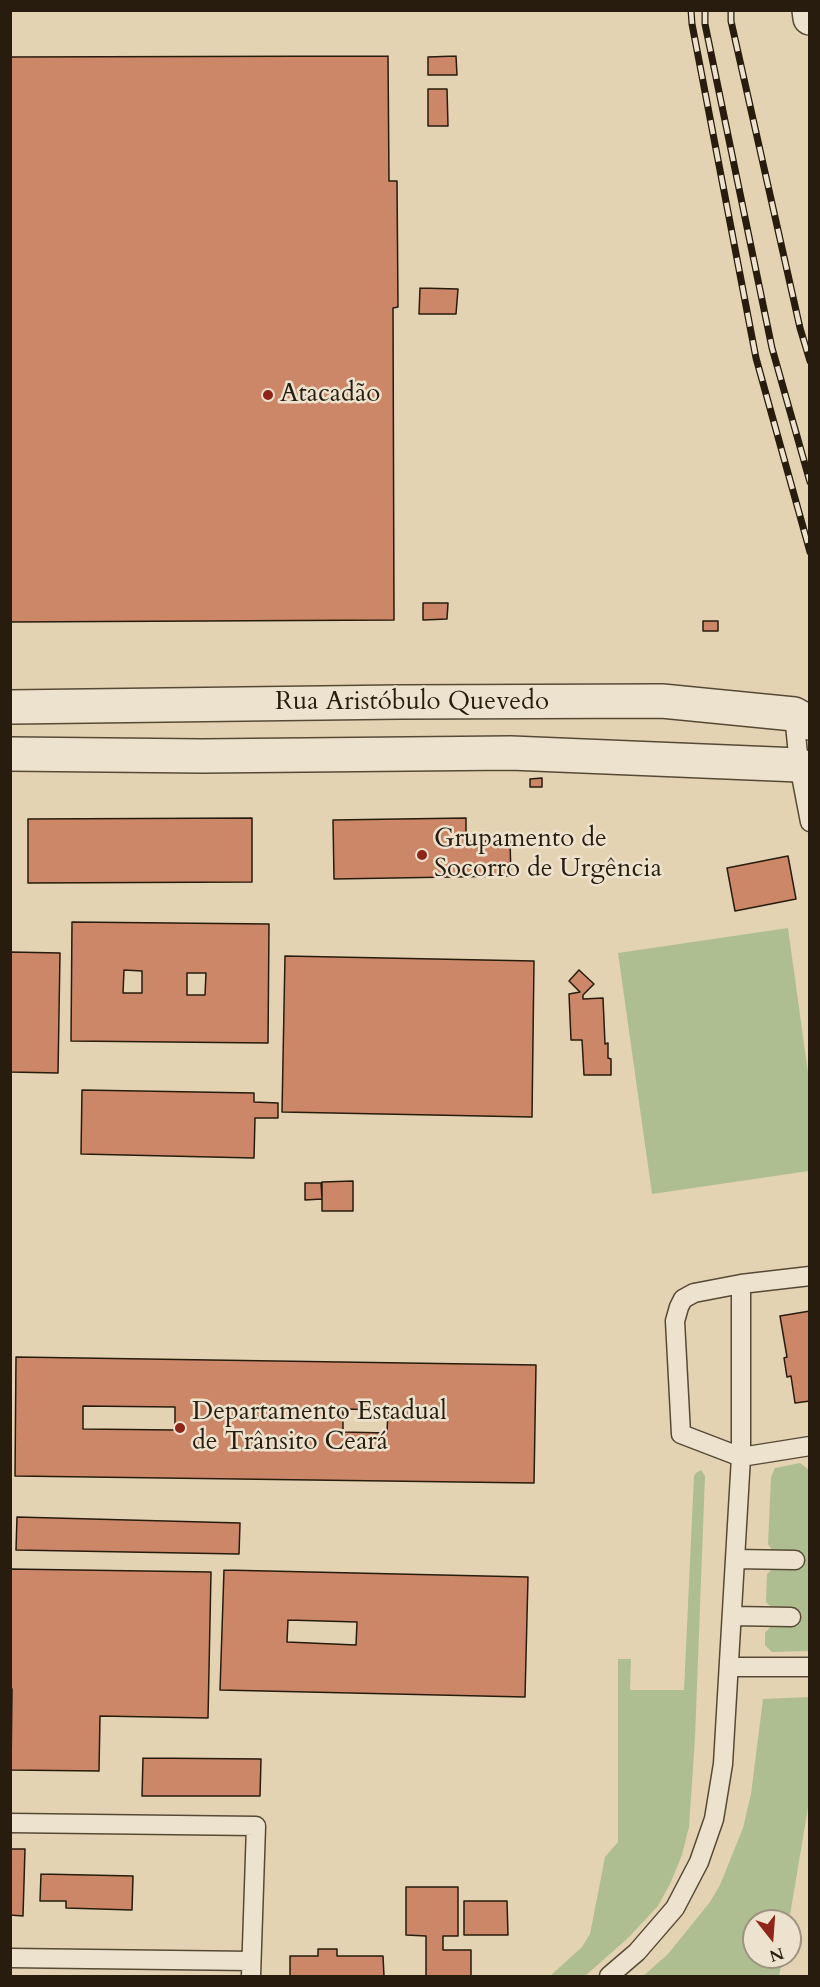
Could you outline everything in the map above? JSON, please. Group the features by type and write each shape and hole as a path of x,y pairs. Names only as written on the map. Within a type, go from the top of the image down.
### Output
{"street":[{"path":"809,10 810,18"},
{"name":"Rua Aristóbulo Quevedo","path":"10,707 662,701 802,718"},
{"path":"511,702 512,753"},
{"name":"Rua Aristóbulo Quevedo","path":"10,754 202,756 512,753 804,768"}],"lane":[{"path":"802,718 804,768 810,822"},
{"path":"810,1276 741,1284 694,1293 684,1299 675,1321 681,1434 741,1457 810,1446"},
{"path":"609,1977 637,1952 675,1908 699,1862 714,1819 723,1764 741,1457 741,1284"},
{"path":"735,1559 795,1560"},
{"path":"732,1616 791,1617"},
{"path":"730,1667 810,1667"},
{"path":"10,1823 256,1826 251,1969 10,1958"}],"green space":[{"path":"788,928 809,1080 809,1171 652,1194 618,953"},
{"path":"800,1463 809,1470 809,1651 772,1652 765,1645 765,1633 772,1625 776,1612 766,1602 767,1574 774,1568 775,1554 768,1544 771,1477 775,1468"},
{"path":"701,1470 705,1476 695,1738 689,1827 682,1855 658,1906 628,1938 585,1976 550,1976 582,1947 590,1934 605,1857 618,1842 618,1659 631,1659 630,1690 684,1690 694,1476"},
{"path":"809,1697 809,1802 791,1909 742,1909 742,1969 780,1969 779,1976 643,1976 668,1954 710,1902 720,1885 743,1828 751,1794 763,1699"}],"building":[{"name":"Atacadão","path":"388,56 389,181 397,181 398,307 393,308 394,620 10,622 10,57"},
{"path":"456,56 457,75 428,75 428,57"},
{"path":"428,89 447,89 448,126 428,126"},
{"path":"420,288 458,289 456,314 419,314"},
{"path":"423,603 448,603 447,619 423,620"},
{"path":"703,621 718,621 718,631 703,631"},
{"path":"542,778 542,787 530,787 530,779"},
{"path":"252,818 252,882 28,883 28,819"},
{"name":"Grupamento de Socorro de Urgência","path":"466,818 466,841 510,841 511,876 334,879 333,820"},
{"path":"788,856 796,899 735,911 727,868"},
{"path":"72,922 269,924 268,1043 71,1041","holes":["124,970 142,971 142,993 123,993","187,973 206,973 205,995 187,995"]},
{"path":"10,952 60,953 58,1073 10,1072"},
{"path":"285,956 534,961 532,1117 282,1112"},
{"path":"579,970 594,984 583,995 583,999 603,998 605,1044 608,1043 611,1075 584,1075 582,1040 571,1040 569,994 580,992 569,981"},
{"path":"82,1090 254,1093 254,1102 278,1103 278,1118 255,1118 254,1158 81,1154"},
{"path":"353,1181 353,1211 322,1211 322,1182"},
{"path":"305,1183 321,1183 322,1199 305,1200"},
{"path":"810,1311 810,1401 795,1403 791,1376 787,1377 784,1358 787,1357 780,1316"},
{"path":"16,1357 536,1365 534,1483 15,1476","holes":["83,1406 175,1407 175,1430 83,1429","343,1409 388,1410 387,1433 343,1432"]},
{"path":"17,1517 240,1523 239,1554 16,1550"},
{"path":"10,1569 211,1572 208,1718 100,1716 99,1771 11,1770"},
{"path":"224,1570 528,1577 525,1697 220,1690","holes":["288,1620 357,1622 356,1645 287,1642"]},
{"path":"143,1758 261,1759 260,1796 142,1796"},
{"path":"10,1849 25,1849 23,1916 10,1915"},
{"path":"41,1874 133,1876 132,1910 66,1908 66,1901 40,1901"},
{"path":"406,1887 458,1887 458,1936 443,1936 443,1950 471,1950 471,1976 426,1976 426,1936 406,1935"},
{"path":"464,1901 507,1901 508,1935 464,1935"},
{"path":"318,1949 337,1949 337,1956 383,1956 384,1976 290,1976 290,1956 318,1956"}],"railway":[{"path":"691,10 756,358 810,552"},
{"path":"705,10 705,24 772,348 810,482"},
{"path":"731,10 731,21 800,328 810,361"}],"place":[{"name":"Atacadão","path":"268,395"},
{"name":"Grupamento de Socorro de Urgência","path":"422,855"},
{"name":"Departamento Estadual de Trânsito Ceará","path":"180,1428"}]}
